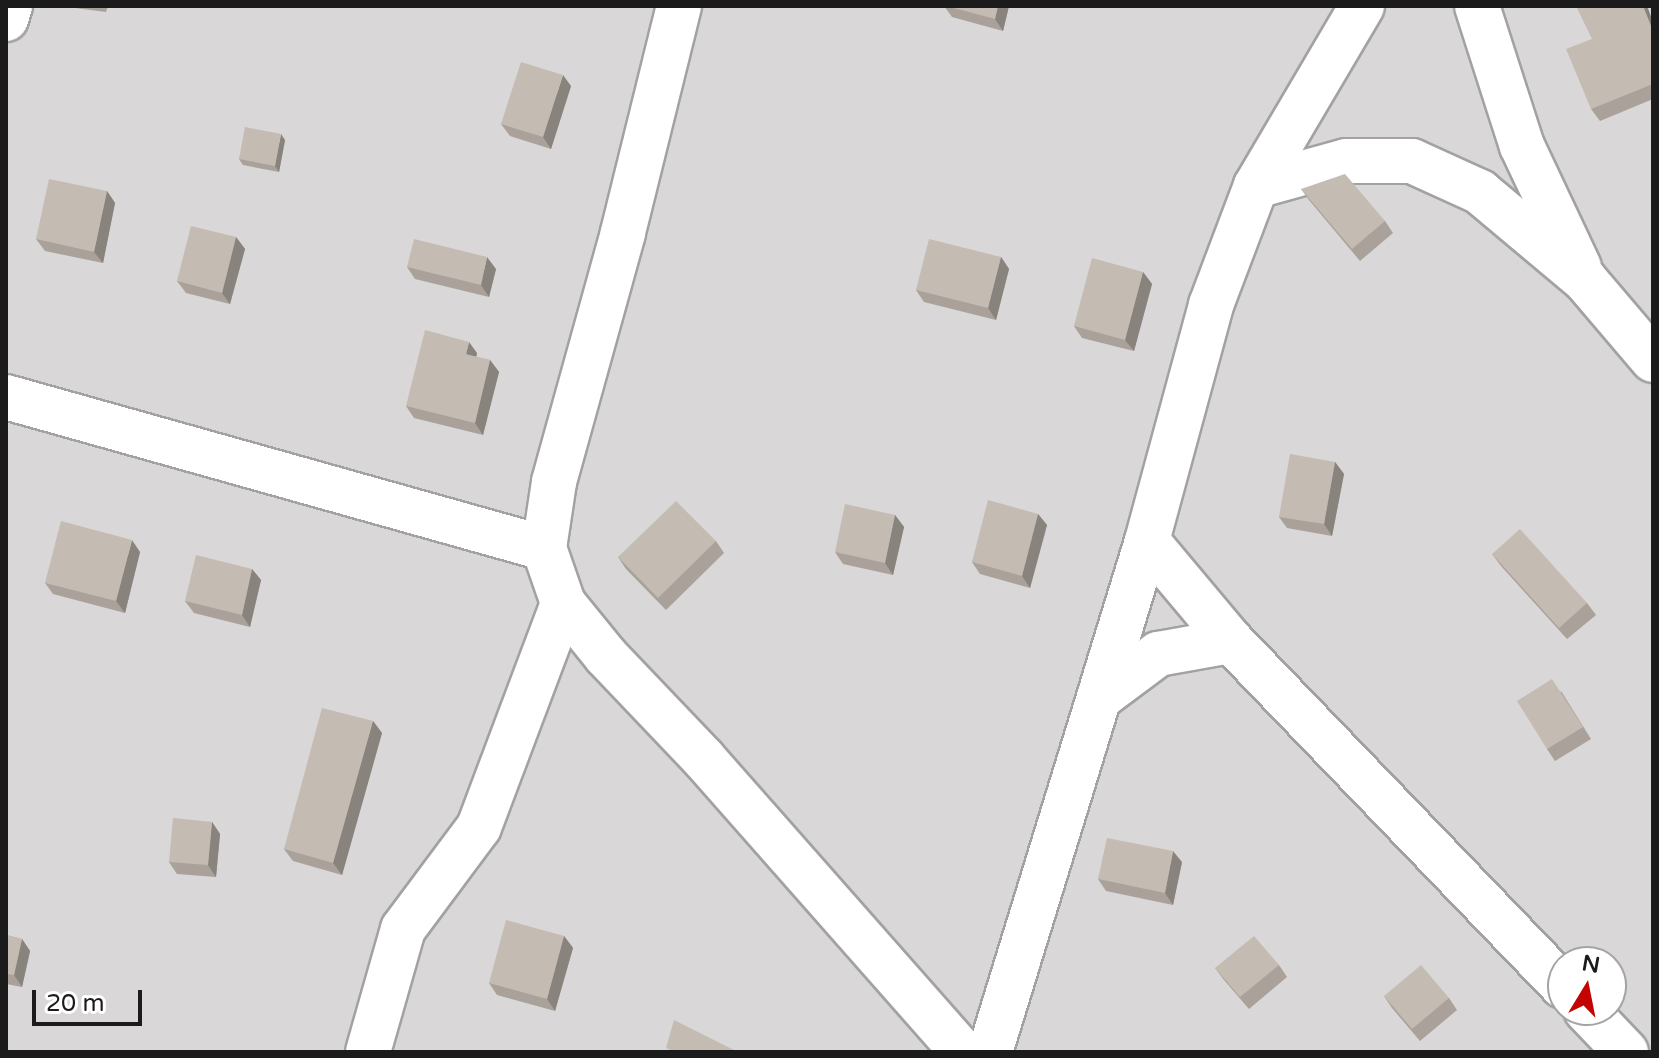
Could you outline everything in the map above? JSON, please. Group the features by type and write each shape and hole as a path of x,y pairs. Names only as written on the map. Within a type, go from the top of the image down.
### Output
{"street":[{"path":"6,19 10,6"},
{"path":"679,6 554,482 544,548 563,603 962,1052"},
{"path":"990,1052 1147,541 1211,305 1256,186 1362,6"},
{"path":"1477,6 1522,146 1585,280"},
{"path":"1256,186 1346,161 1412,161 1480,192 1585,280 1653,360"},
{"path":"6,397 544,548"},
{"path":"1147,541 1231,641 1547,969"},
{"path":"368,1052 403,929 479,827 563,603"},
{"path":"1099,698 1158,654 1231,641"},
{"path":"1601,1026 1626,1052"}],"shaded area":[{"path":"6,6 1653,6 1653,1052 6,1052"}],"building":[{"path":"946,6 998,6 995,19"},
{"path":"1576,6 1643,6 1653,31 1653,84 1591,109 1566,49 1592,39"},
{"path":"521,62 563,75 543,137 501,124"},
{"path":"245,127 281,134 275,166 239,159"},
{"path":"1345,174 1385,221 1352,249 1301,189"},
{"path":"49,179 107,191 94,252 36,239"},
{"path":"191,226 236,237 222,293 177,281"},
{"path":"414,239 487,257 481,285 407,267"},
{"path":"929,239 1001,257 988,308 916,290"},
{"path":"1092,258 1143,272 1125,340 1074,326"},
{"path":"425,330 469,342 466,354 490,360 475,423 406,406"},
{"path":"1290,454 1335,462 1324,524 1279,517"},
{"path":"988,500 1038,514 1022,576 972,562"},
{"path":"676,501 716,541 658,598 618,557"},
{"path":"845,504 895,515 885,563 835,552"},
{"path":"61,521 132,540 116,601 45,583"},
{"path":"1520,529 1587,603 1559,628 1492,554"},
{"path":"196,555 252,569 242,615 185,601"},
{"path":"1552,679 1583,727 1547,749 1517,701"},
{"path":"322,708 373,721 333,863 284,849"},
{"path":"173,818 212,822 208,865 169,862"},
{"path":"1107,838 1173,851 1165,893 1098,879"},
{"path":"506,920 564,936 547,999 489,983"},
{"path":"6,935 22,939 14,975 6,974"},
{"path":"1254,936 1279,965 1240,997 1215,968"},
{"path":"1421,965 1449,998 1412,1029 1384,996"},
{"path":"674,1020 738,1052 674,1052 666,1048"}]}
